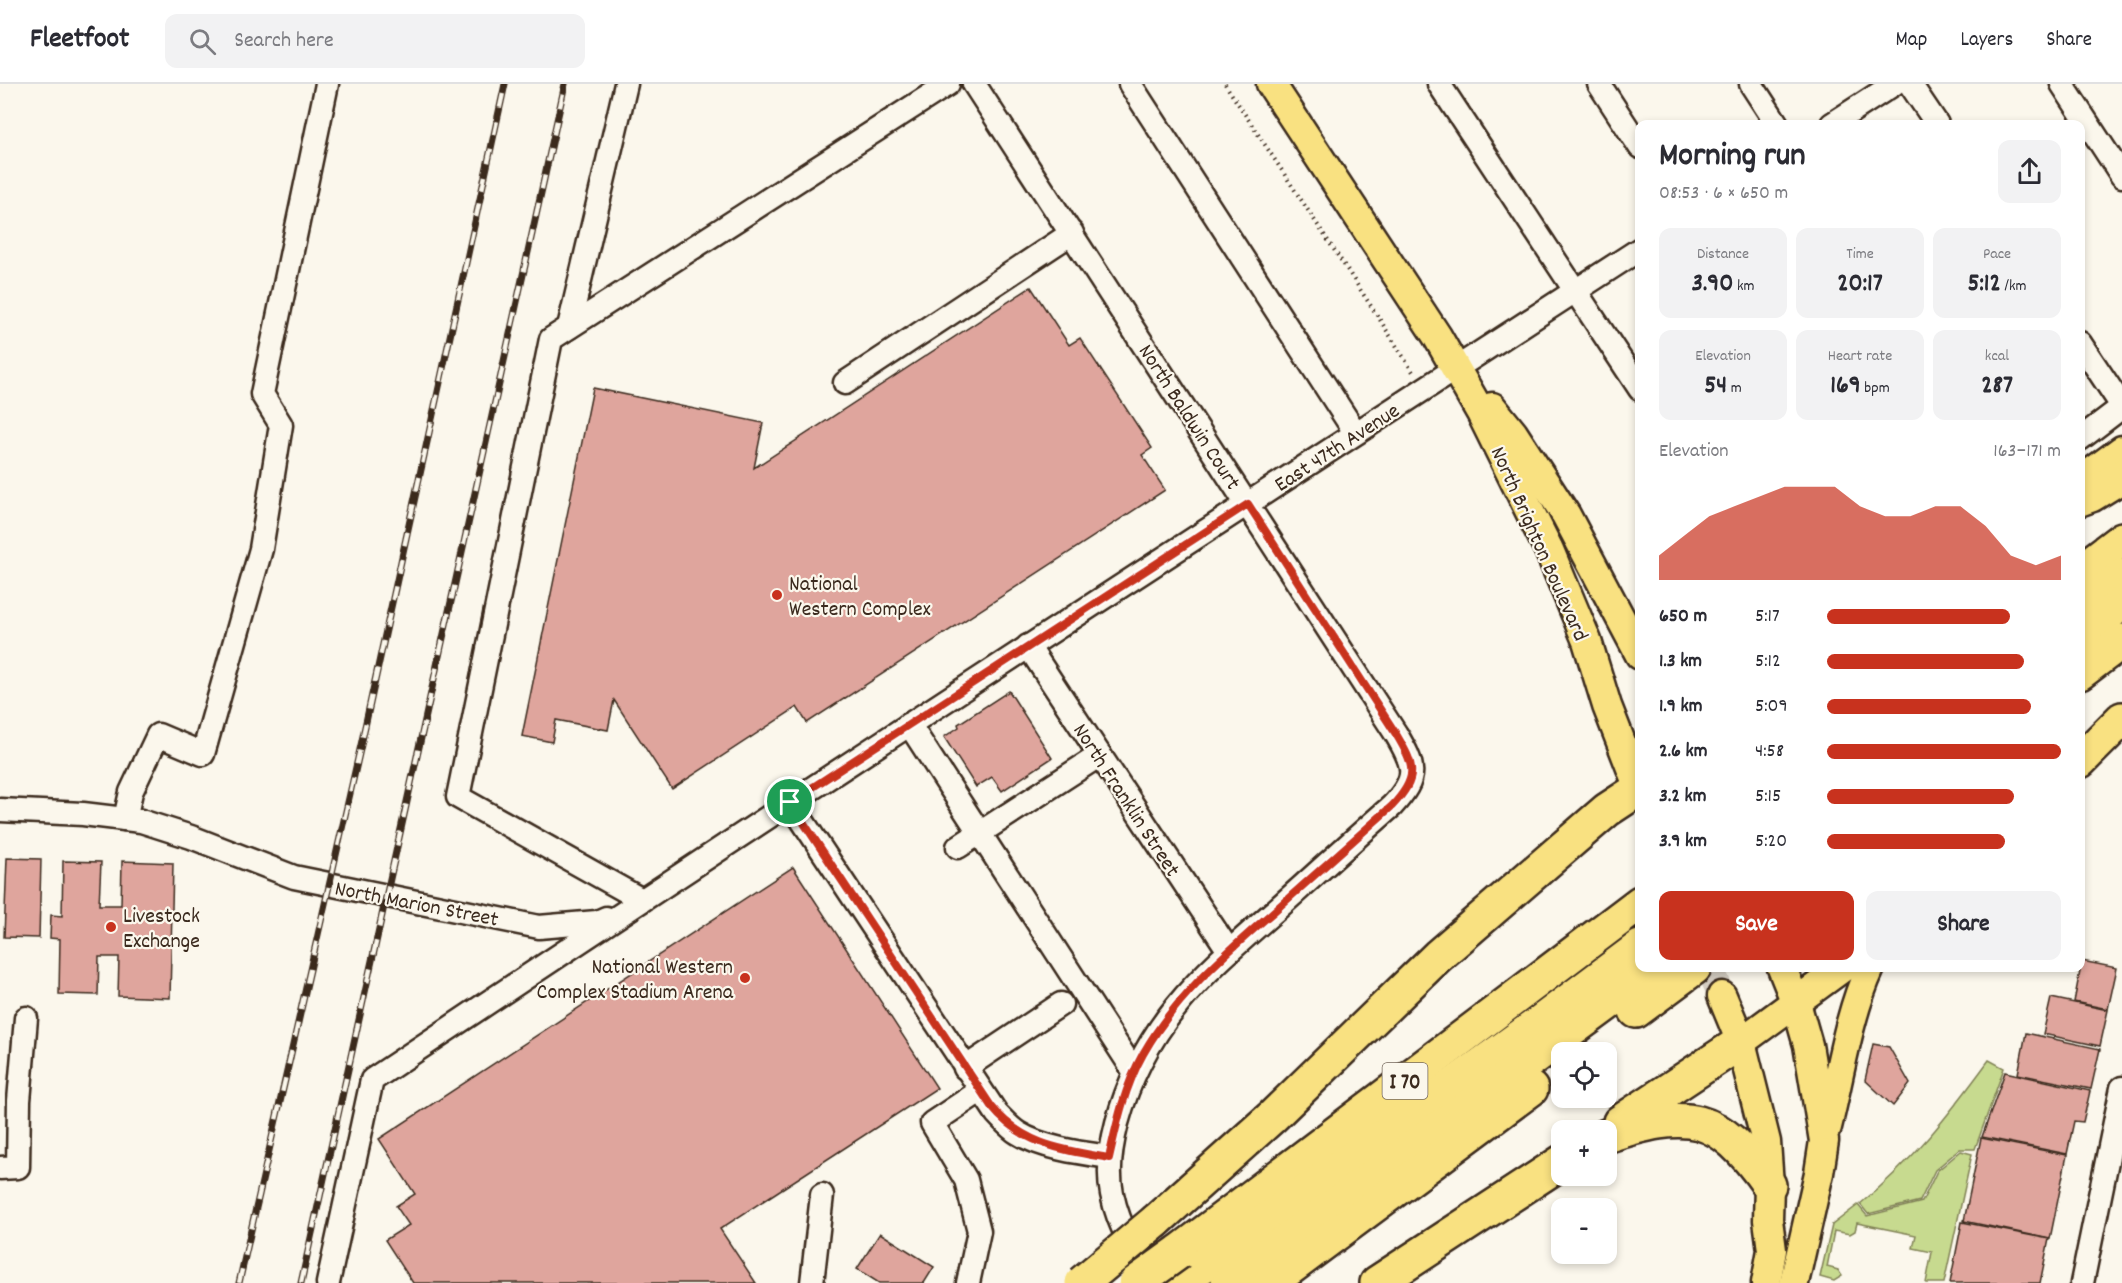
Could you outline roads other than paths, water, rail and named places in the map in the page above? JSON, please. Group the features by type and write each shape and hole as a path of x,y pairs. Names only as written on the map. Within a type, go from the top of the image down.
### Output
{"highway":[{"path":"2085,497 2122,476"},
{"path":"2085,567 2122,539"},
{"path":"2085,604 2122,576"},
{"path":"2085,632 2122,603"},
{"path":"2085,668 2122,641"},
{"path":"2085,756 2122,719"},
{"path":"1082,1283 1259,1129 1438,956 1607,810 1635,792"},
{"name":"I 70","path":"1136,1283 1184,1269 1635,906"},
{"path":"1184,1269 1526,1032 1635,951"},
{"path":"1228,1283 1658,975 1673,972"},
{"path":"1590,1042 1658,975"},
{"path":"1617,1125 1741,1042"},
{"path":"1270,1283 1551,1074"},
{"path":"1617,1133 1644,1124 1675,1120 1692,1121 1714,1128 1730,1138 1754,1163 1769,1185"},
{"path":"1377,1283 1551,1169"}],"main road":[{"name":"North Brighton Boulevard","path":"1271,84 1457,368 1549,550 1587,641 1607,706 1635,780"},
{"name":"North Brighton Boulevard","path":"1457,368 1507,424 1556,498 1635,645"},
{"path":"2085,477 2122,450"},
{"path":"2085,772 2122,743"},
{"path":"1784,972 1796,1003 1808,1045 1824,1141"},
{"path":"1741,1042 1837,972"},
{"path":"1789,1283 1819,1173 1824,1141 1853,1020 1862,985 1868,972"},
{"path":"1722,996 1741,1042 1766,1143 1769,1185 1768,1220 1772,1250 1789,1283"},
{"path":"1747,1283 1751,1264 1768,1220"}],"street":[{"path":"125,819 131,792 158,735 203,754 261,549 280,425 262,394 327,84"},
{"path":"569,327 626,84"},
{"path":"328,1283 372,1080 642,900 458,797 551,339 948,84"},
{"name":"North Baldwin Court","path":"974,84 1409,756 1413,775 1410,784 1392,806 1229,951"},
{"path":"1130,84 1355,432"},
{"path":"1439,84 1635,381"},
{"path":"1599,84 1635,139"},
{"path":"1751,84 1774,120"},
{"path":"1838,120 1894,84"},
{"path":"1910,84 1934,120"},
{"path":"2062,84 2122,176"},
{"path":"844,382 1072,233"},
{"name":"East 47th Avenue","path":"642,900 1355,432 1635,252"},
{"path":"2085,351 2122,407 2085,435"},
{"name":"North Franklin Street","path":"1028,646 1229,951"},
{"path":"909,724 1134,1071"},
{"path":"958,847 1100,755"},
{"path":"790,802 997,1114 1019,1134 1076,1152 1109,1158"},
{"name":"North Marion Street","path":"0,810 83,814 141,821 294,877 539,927 597,922 642,900"},
{"path":"1155,1283 1129,1243 1118,1218 1111,1191 1109,1158 1122,1105 1134,1071 1158,1029 1194,985 1229,951"},
{"path":"965,1068 1061,1004"},
{"path":"0,1168 18,1167 19,1101 26,1018"},
{"path":"2082,1283 2118,1127 2122,1088"},
{"path":"968,1283 979,1231 966,1180 932,1122 980,1091"},
{"path":"812,1283 822,1196"}],"tunnel":[{"path":"1712,972 1722,996"}],"railway":[{"path":"239,1283 361,745 505,84"},
{"path":"301,1283 565,84"}],"place":[{"name":"National Western Complex","path":"777,595"},
{"name":"Livestock Exchange","path":"111,927"},
{"name":"National Western Complex Stadium Arena","path":"745,978"}]}
